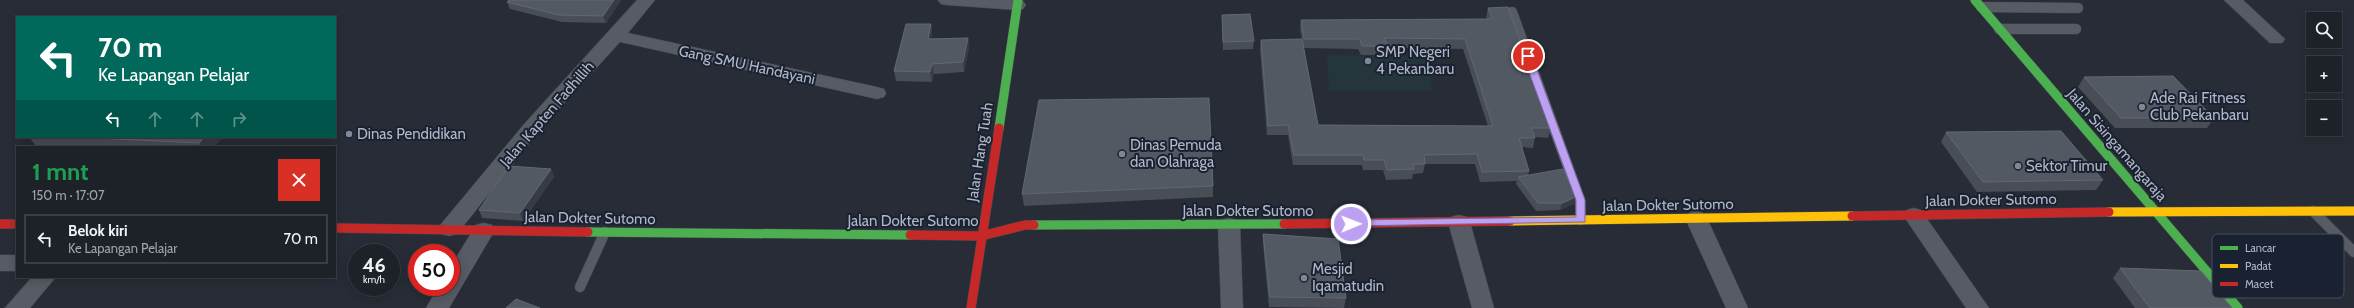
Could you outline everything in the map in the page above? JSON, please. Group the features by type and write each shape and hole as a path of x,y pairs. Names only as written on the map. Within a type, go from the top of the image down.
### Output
{"main road":[{"name":"Jalan Hang Tuah","path":"970,308 1017,3"},
{"name":"Jalan Sisingamangaraja","path":"1978,4 2212,278"},
{"name":"Jalan Dokter Sutomo","path":"336,228 980,236 1025,225 1228,226 2155,211 2354,211"},
{"path":"0,224 16,224"},
{"name":"Jalan Sisingamangaraja","path":"2229,298 2238,308"}],"street":[{"name":"Jalan Kapten Fadhillih","path":"449,229 532,127 616,36 646,0"},
{"path":"947,0 1017,3"},
{"path":"2233,0 2276,39"},
{"name":"Gang SMU Handayani","path":"616,36 877,93"},
{"path":"1914,215 1978,308"},
{"path":"1696,218 1737,308"},
{"path":"1459,222 1483,308"},
{"path":"1228,226 1232,308"},
{"path":"460,270 484,230"},
{"path":"0,263 16,263"},
{"path":"16,308 44,278"},
{"path":"437,308 444,296"}],"lane":[{"path":"1978,4 2078,8"},
{"path":"1512,12 1580,200 1581,220"},
{"path":"1999,29 2076,29"},
{"path":"2313,212 2336,234"},
{"path":"580,287 604,232"},
{"path":"2344,242 2354,252"}],"shaded area":[{"path":"1327,55 1428,56 1432,91 1329,91"}],"building":[{"path":"509,0 614,0 603,16 559,15 507,2"},
{"path":"1508,7 1551,128 1531,128 1535,138 1519,138 1529,171 1482,172 1477,154 1424,155 1425,164 1413,164 1414,169 1387,170 1384,160 1364,160 1363,155 1294,155 1288,125 1268,126 1261,40 1302,39 1318,125 1493,126 1465,39 1384,38 1388,46 1362,46 1360,39 1304,39 1301,20 1492,19 1488,8"},
{"path":"1250,14 1254,41 1223,42 1222,15"},
{"path":"906,24 931,24 928,39 968,38 963,62 932,64 930,72 894,71"},
{"name":"Ade Rai Fitness Club Pekanbaru","path":"2173,76 2214,118 2121,118 2084,77"},
{"name":"Dinas Pemuda dan Olahraga","path":"1209,98 1213,186 1022,194 1039,100"},
{"name":"Sektor Timur","path":"2061,131 2103,180 1983,182 1946,132"},
{"path":"95,138 203,138 199,143"},
{"path":"509,166 551,169 520,213 479,210"},
{"path":"1563,169 1576,197 1562,203 1538,203 1518,177"},
{"name":"Mesjid Iqamatudin","path":"1263,234 1338,239 1346,298 1270,297"},
{"path":"2120,268 2201,271 2212,284 2212,298 2224,298 2232,308 2150,308"},
{"path":"516,299 540,308 506,308"}],"traffic: fast":[{"path":"999,128 1018,0"},
{"path":"1975,0 2212,278"},
{"path":"1034,225 1284,224"},
{"path":"588,232 910,235"},
{"path":"2229,298 2238,308"}],"traffic: slow":[{"path":"2109,212 2354,211"},
{"path":"1510,221 1852,216"}],"traffic: jam":[{"path":"971,308 999,128"},
{"path":"1852,216 2109,212"},
{"path":"1284,224 1510,221"},
{"path":"0,224 16,224"},
{"path":"910,235 981,236 1025,225 1034,225"},
{"path":"336,228 588,232"}],"place":[{"name":"SMP Negeri 4 Pekanbaru","path":"1368,61"},
{"name":"Ade Rai Fitness Club Pekanbaru","path":"2142,107"},
{"name":"Dinas Pendidikan","path":"349,134"},
{"name":"Dinas Pemuda dan Olahraga","path":"1122,154"},
{"name":"Sektor Timur","path":"2018,166"},
{"name":"Mesjid Iqamatudin","path":"1304,278"}],"route":[{"path":"1351,224 1581,220 1580,200 1528,56"}]}
